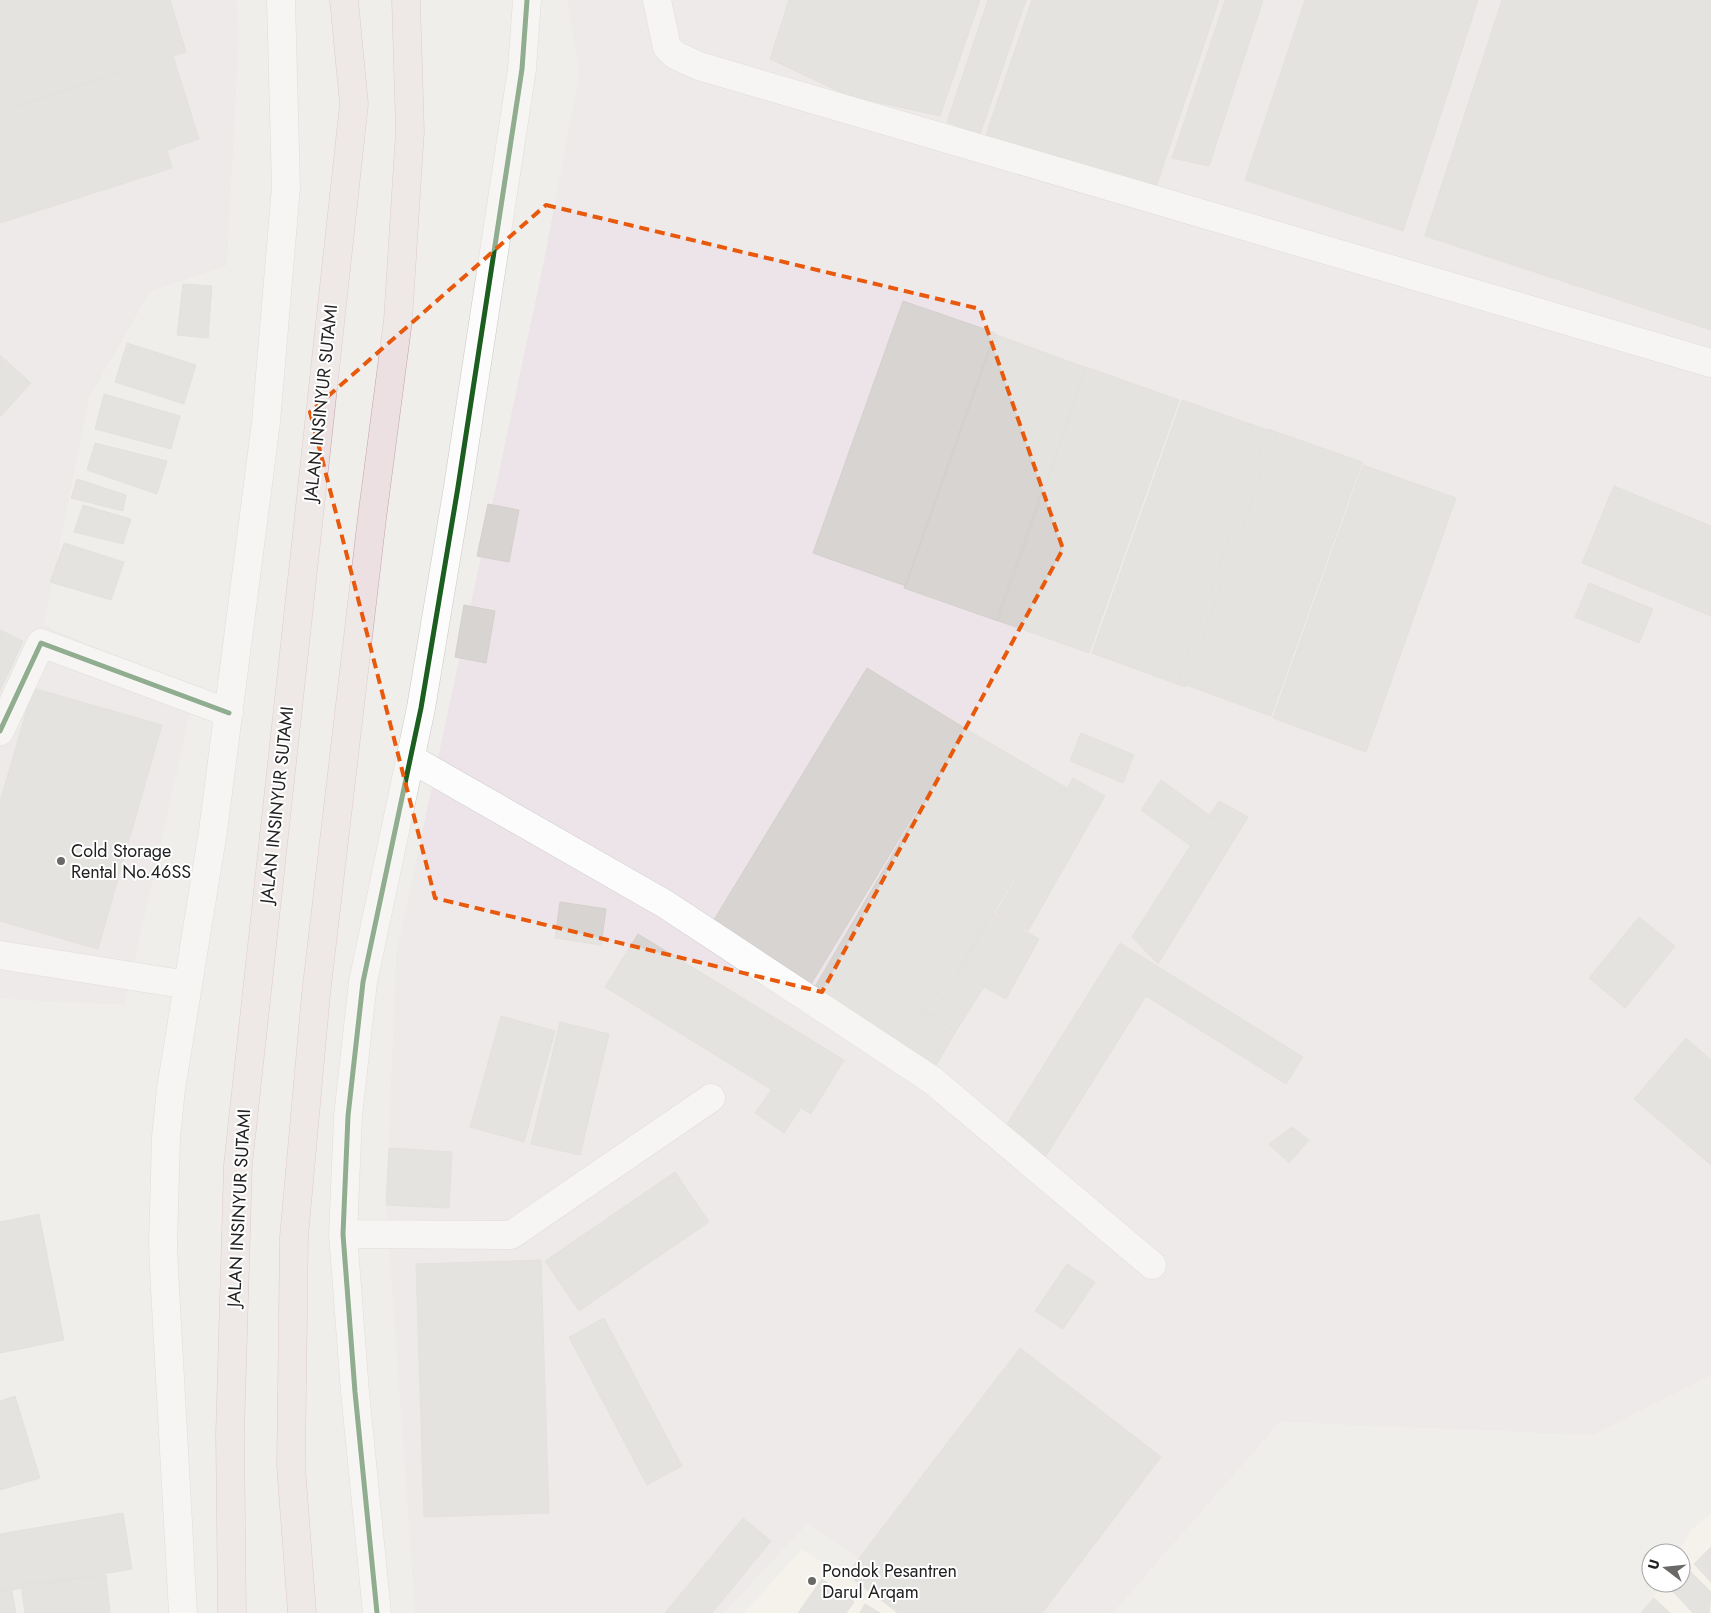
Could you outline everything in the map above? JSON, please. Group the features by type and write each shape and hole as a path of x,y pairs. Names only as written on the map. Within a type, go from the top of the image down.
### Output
{"highway":[{"name":"JALAN INSINYUR SUTAMI","path":"232,1613 230,1434 238,1165 354,104 344,0"},
{"path":"302,1613 291,1466 294,1236 316,994 372,518 398,320 410,131 406,0"}],"street":[{"path":"183,1613 163,1245 166,1137 171,1089 213,831 266,422 286,187 281,0"},
{"path":"377,1613 355,1392 343,1234 348,1116 363,982 421,708 456,497 522,69 527,0"},
{"path":"657,0 667,47 675,55 699,66 1711,362"},
{"path":"0,731 41,643 229,713"},
{"path":"410,758 665,904 932,1080 1152,1266"},
{"path":"0,955 188,985"},
{"path":"343,1234 511,1235 711,1098"}],"highlighted area":[{"path":"546,205 980,309 1063,549 822,992 435,898 310,412"}],"shaded area":[{"path":"0,0 237,0 239,38 227,265 150,292 89,398 44,625 195,690 125,1005 0,999"},
{"path":"567,0 1711,0 1711,1375 1593,1435 1280,1422 1113,1613 936,1613 808,1523 724,1613 415,1613 386,1205 396,955 544,261 579,73"},
{"path":"1711,1514 1711,1613 1645,1613 1656,1593 1691,1593 1691,1543 1684,1543 1691,1530"},
{"name":"Pondok Pesantren Darul Arqam","path":"802,1549 900,1613 744,1613"}],"building":[{"path":"0,0 170,0 186,52 0,111"},
{"path":"789,0 980,0 940,116 849,96 770,59"},
{"path":"988,0 1026,0 980,134 947,122"},
{"path":"1032,0 1219,0 1155,190 1060,163 986,135"},
{"path":"1225,0 1263,0 1209,166 1172,158"},
{"path":"1305,0 1478,0 1403,231 1245,180"},
{"path":"1502,0 1711,0 1711,330 1425,236"},
{"path":"173,56 199,139 167,150 172,168 0,223 0,111"},
{"path":"183,284 212,286 208,338 177,335"},
{"path":"903,301 996,333 906,586 813,553"},
{"path":"994,334 1087,368 998,621 904,588"},
{"path":"127,343 196,365 184,404 115,382"},
{"path":"0,355 31,383 0,417"},
{"path":"1086,367 1179,400 1089,653 996,620"},
{"path":"104,394 180,416 171,449 95,429"},
{"path":"1182,400 1276,433 1185,687 1092,653"},
{"path":"1268,429 1362,462 1271,716 1178,682"},
{"path":"95,443 167,461 157,494 87,470"},
{"path":"1363,465 1456,498 1366,752 1273,718"},
{"path":"77,479 126,495 123,511 71,498"},
{"path":"1614,486 1711,526 1711,616 1582,563"},
{"path":"488,504 519,510 509,562 477,556"},
{"path":"83,505 131,519 123,544 74,532"},
{"path":"64,543 124,562 111,600 50,582"},
{"path":"1589,583 1653,609 1639,643 1575,617"},
{"path":"464,605 495,611 486,663 455,657"},
{"path":"0,630 23,641 0,691"},
{"path":"867,668 966,729 808,989 709,928"},
{"name":"Cold Storage Rental No.46SS","path":"33,688 162,725 98,949 0,921 0,802"},
{"path":"966,729 1067,788 912,1052 812,992"},
{"path":"1081,733 1134,755 1123,783 1070,761"},
{"path":"1073,778 1105,796 1028,931 996,913"},
{"path":"1161,780 1219,822 1198,851 1141,810"},
{"path":"1219,801 1248,817 1158,964 1132,937"},
{"path":"560,902 606,909 601,945 555,938"},
{"path":"991,912 1039,939 1006,999 957,972"},
{"path":"1639,917 1675,946 1625,1008 1589,978"},
{"path":"638,934 844,1060 811,1114 605,987"},
{"path":"1120,943 1303,1057 1286,1084 1146,996 1044,1159 1002,1132"},
{"path":"958,960 989,979 956,1031 925,1012"},
{"path":"920,1011 956,1031 935,1067 899,1047"},
{"path":"501,1016 555,1031 524,1142 470,1127"},
{"path":"560,1022 609,1034 580,1155 531,1144"},
{"path":"1686,1038 1711,1060 1711,1165 1634,1099"},
{"path":"772,1089 800,1109 784,1133 755,1113"},
{"path":"1292,1127 1309,1140 1289,1163 1269,1144"},
{"path":"389,1148 452,1152 449,1208 386,1205"},
{"path":"675,1172 709,1222 579,1311 545,1261"},
{"path":"39,1214 64,1340 0,1353 0,1222"},
{"path":"541,1260 549,1513 424,1517 416,1264"},
{"path":"1067,1264 1095,1282 1063,1329 1035,1311"},
{"path":"604,1318 682,1466 647,1485 569,1337"},
{"path":"1020,1348 1161,1457 1042,1613 898,1613 847,1574"},
{"path":"15,1396 40,1478 0,1490 0,1401"},
{"path":"123,1513 132,1569 0,1592 0,1534"},
{"path":"743,1518 771,1541 712,1613 665,1613"},
{"path":"1711,1547 1711,1582 1694,1564"},
{"path":"1691,1572 1711,1592 1709,1613 1693,1613 1674,1593 1691,1593"},
{"path":"106,1575 110,1613 25,1613 21,1584"},
{"path":"822,1579 854,1602 846,1613 798,1613"},
{"path":"11,1586 16,1613 0,1613 0,1589"},
{"path":"1654,1598 1670,1613 1641,1613"},
{"path":"865,1604 880,1613 860,1613"}],"cycle path":[{"path":"377,1613 355,1392 343,1234 348,1116 363,982 421,708 458,487 522,69 527,0"},
{"path":"0,731 41,643 229,713"}],"place":[{"name":"Cold Storage Rental No.46SS","path":"61,861"},
{"name":"Pondok Pesantren Darul Arqam","path":"812,1581"}]}
